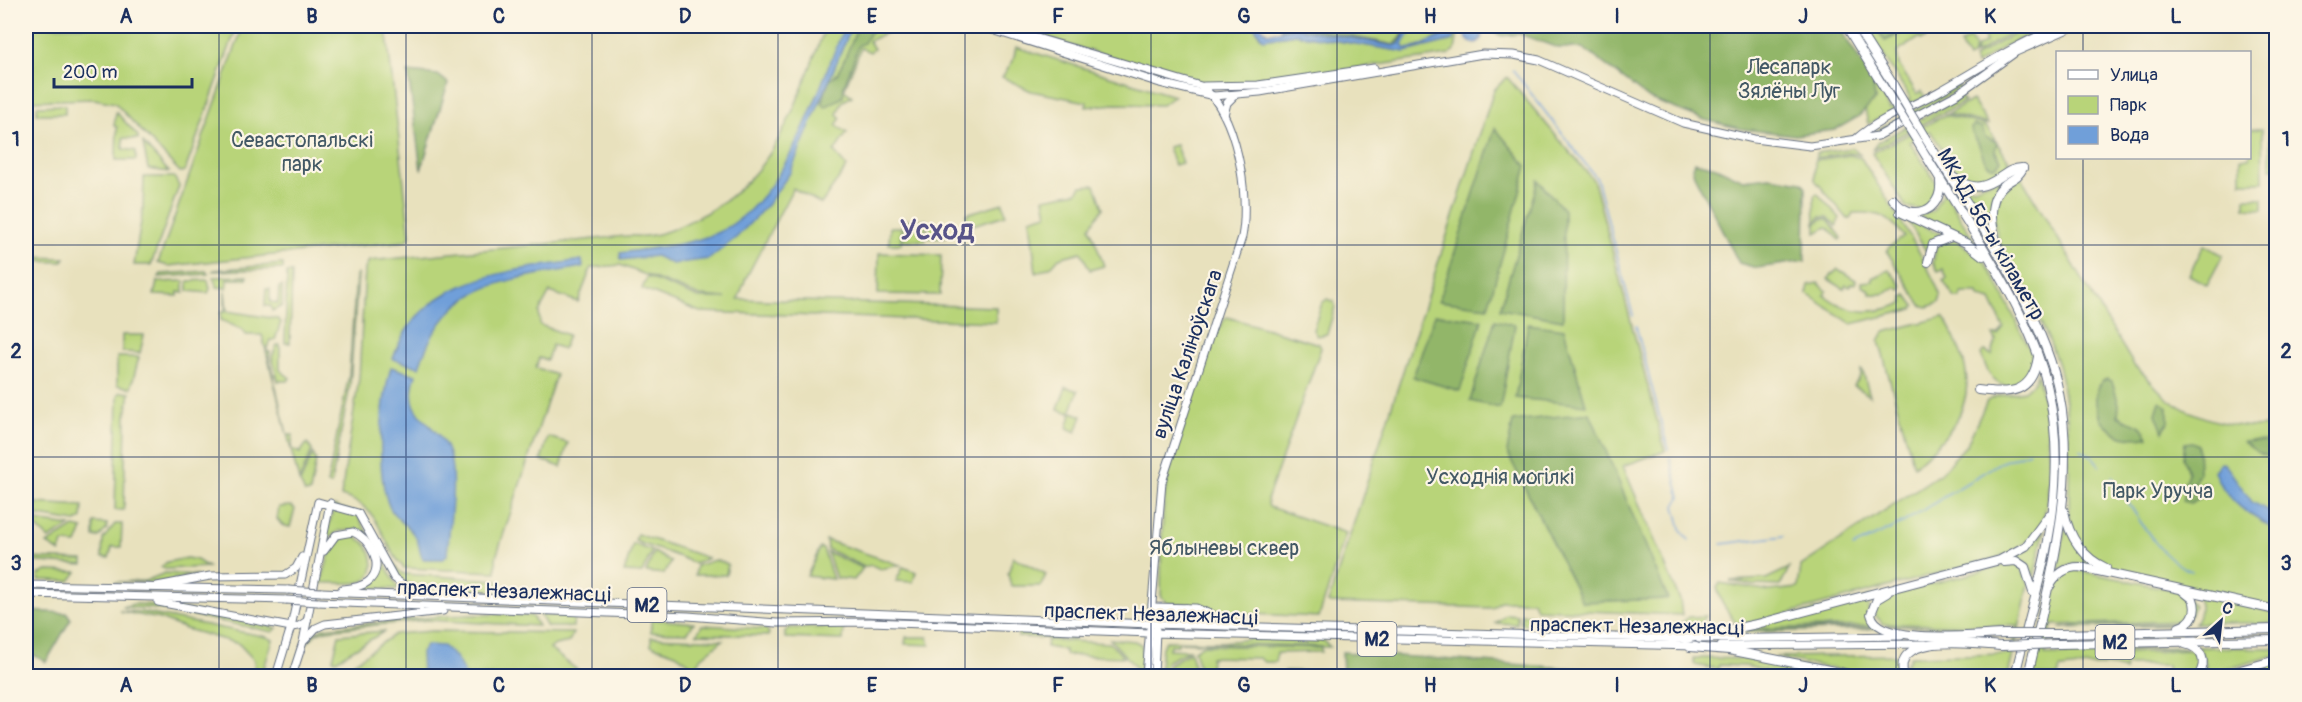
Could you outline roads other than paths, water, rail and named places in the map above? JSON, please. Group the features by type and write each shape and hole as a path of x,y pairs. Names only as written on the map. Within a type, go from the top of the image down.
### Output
{"highway":[{"name":"МКАД, 56-ы кіламетр","path":"1845,26 1890,89"},
{"name":"МКАД, 56-ы кіламетр","path":"1856,26 1920,138 1940,181 1991,262 2038,357 2047,384 2054,424 2056,461 2052,510 2015,674"},
{"name":"МКАД, 56-ы кіламетр","path":"1920,138 1947,172 2008,274 2042,338 2056,377 2064,443 2062,504 2028,676"},
{"path":"1947,172 1964,183 1977,186 1990,184 2017,168 2023,168 2020,174 2001,188 1992,212 1994,237 2008,274"},
{"path":"1893,198 1905,211 1922,212 1931,208 1937,200 1940,181"},
{"path":"1900,212 1966,243 1991,262"},
{"path":"1929,262 1933,244 1944,237 1952,237"},
{"path":"1978,390 2005,392 2020,389 2034,374 2038,357"},
{"path":"2062,504 2071,535 2085,554 2099,565 2128,575"},
{"path":"1685,639 1757,624 2000,560 2026,546 2041,530 2052,510"},
{"path":"1906,636 1888,632 1872,619 1874,604 1883,594 2010,561 2025,567 2034,596"},
{"path":"2046,594 2058,574 2074,567 2128,575 2277,610"},
{"path":"2165,584 2188,593 2195,603 2195,612 2189,623 2170,630"},
{"name":"праспект Незалежнасці","path":"1906,636 2277,629"},
{"name":"праспект Незалежнасці","path":"1925,644 2002,646 2277,640"},
{"path":"2173,641 2192,646 2201,654 2203,665 2198,676"},
{"path":"1904,676 1903,665 1908,653 1925,644"},
{"path":"1690,647 1741,652 1859,676"},
{"path":"2219,676 2277,660"}],"main road":[{"path":"980,26 1160,83 1214,96 1235,95 1483,54 1526,57 1552,65 1655,112 1714,130 1810,146 1878,136 1959,93 2016,52 2075,26"},
{"name":"вуліца Каліноўскага","path":"996,26 1201,86 1214,96 1222,111 1242,175 1246,217 1232,271 1163,474 1159,506 1153,633"},
{"path":"1857,138 1872,126 1904,111 2020,43 2061,26"},
{"path":"1201,86 1232,87 1415,65"},
{"path":"1222,111 1225,96 1232,87"},
{"path":"1222,111 1235,95"},
{"path":"276,676 291,627 306,549 318,502 330,503 354,511 361,516 397,581 406,587 431,595"},
{"path":"292,676 303,642 330,503"},
{"path":"318,569 327,544 343,532 353,532 360,536 375,557 376,571 368,582 324,592"},
{"path":"143,588 210,576 288,574 296,568 306,549"},
{"name":"праспект Незалежнасці","path":"26,585 288,590 1153,624 1685,639 1906,636"},
{"name":"праспект Незалежнасці","path":"26,594 286,600 466,609 688,616 777,623 850,622 1153,633 1690,647 1925,644"},
{"path":"134,598 291,627 299,626 307,621"},
{"path":"1153,607 1201,609 1238,626"},
{"path":"1184,607 1192,612 1193,617 1184,625"},
{"path":"303,642 316,628 325,624 466,609"},
{"path":"1146,676 1153,633"},
{"path":"1153,633 1154,676"}],"water":[{"path":"845,26 852,26 790,173 768,204 737,237 709,259 672,264 656,256 621,260 620,253 680,244 714,234 739,219 761,199 796,144"},
{"path":"1254,26 1261,26 1267,33 1295,28 1394,46 1399,44 1410,26 1414,26 1403,45 1406,49 1418,47 1447,34 1455,36 1453,40 1405,52 1296,34 1263,39"},
{"path":"1474,27 1482,35 1474,43 1466,35"},
{"path":"582,260 583,267 528,276 482,290 463,301 445,317 431,338 419,367 393,359 406,331 423,310 445,294 470,282 497,274"},
{"path":"391,367 416,375 412,389 413,401 417,410 444,443 449,454 452,504 447,555 443,559 423,559 416,538 389,506 382,474 381,436 387,382"},
{"path":"2220,462 2225,464 2252,502 2276,515 2276,530 2248,513 2225,492 2214,472"},
{"path":"426,645 443,646 456,658 466,676 422,676 421,652"}],"waterway":[{"path":"1513,70 1597,179 1633,316"},
{"path":"1636,326 1668,450"},
{"path":"2080,449 2092,456 2100,466"},
{"path":"1853,547 1899,525 1999,463 2029,452"},
{"path":"1670,458 1680,497 1675,506 1682,532 1689,540"},
{"path":"2112,476 2146,531 2168,556 2179,565 2192,571"},
{"path":"1722,544 1783,536"}],"district":[{"name":"Усход","path":"937,230"}],"park label":[{"name":"Лесапарк Зялёны Луг","path":"1789,79"},
{"name":"Севастопальскі парк","path":"302,152"},
{"name":"Усходнія могілкі","path":"1500,477"},
{"name":"Парк Уручча","path":"2158,491"},
{"name":"Яблыневы сквер","path":"1224,548"}]}
